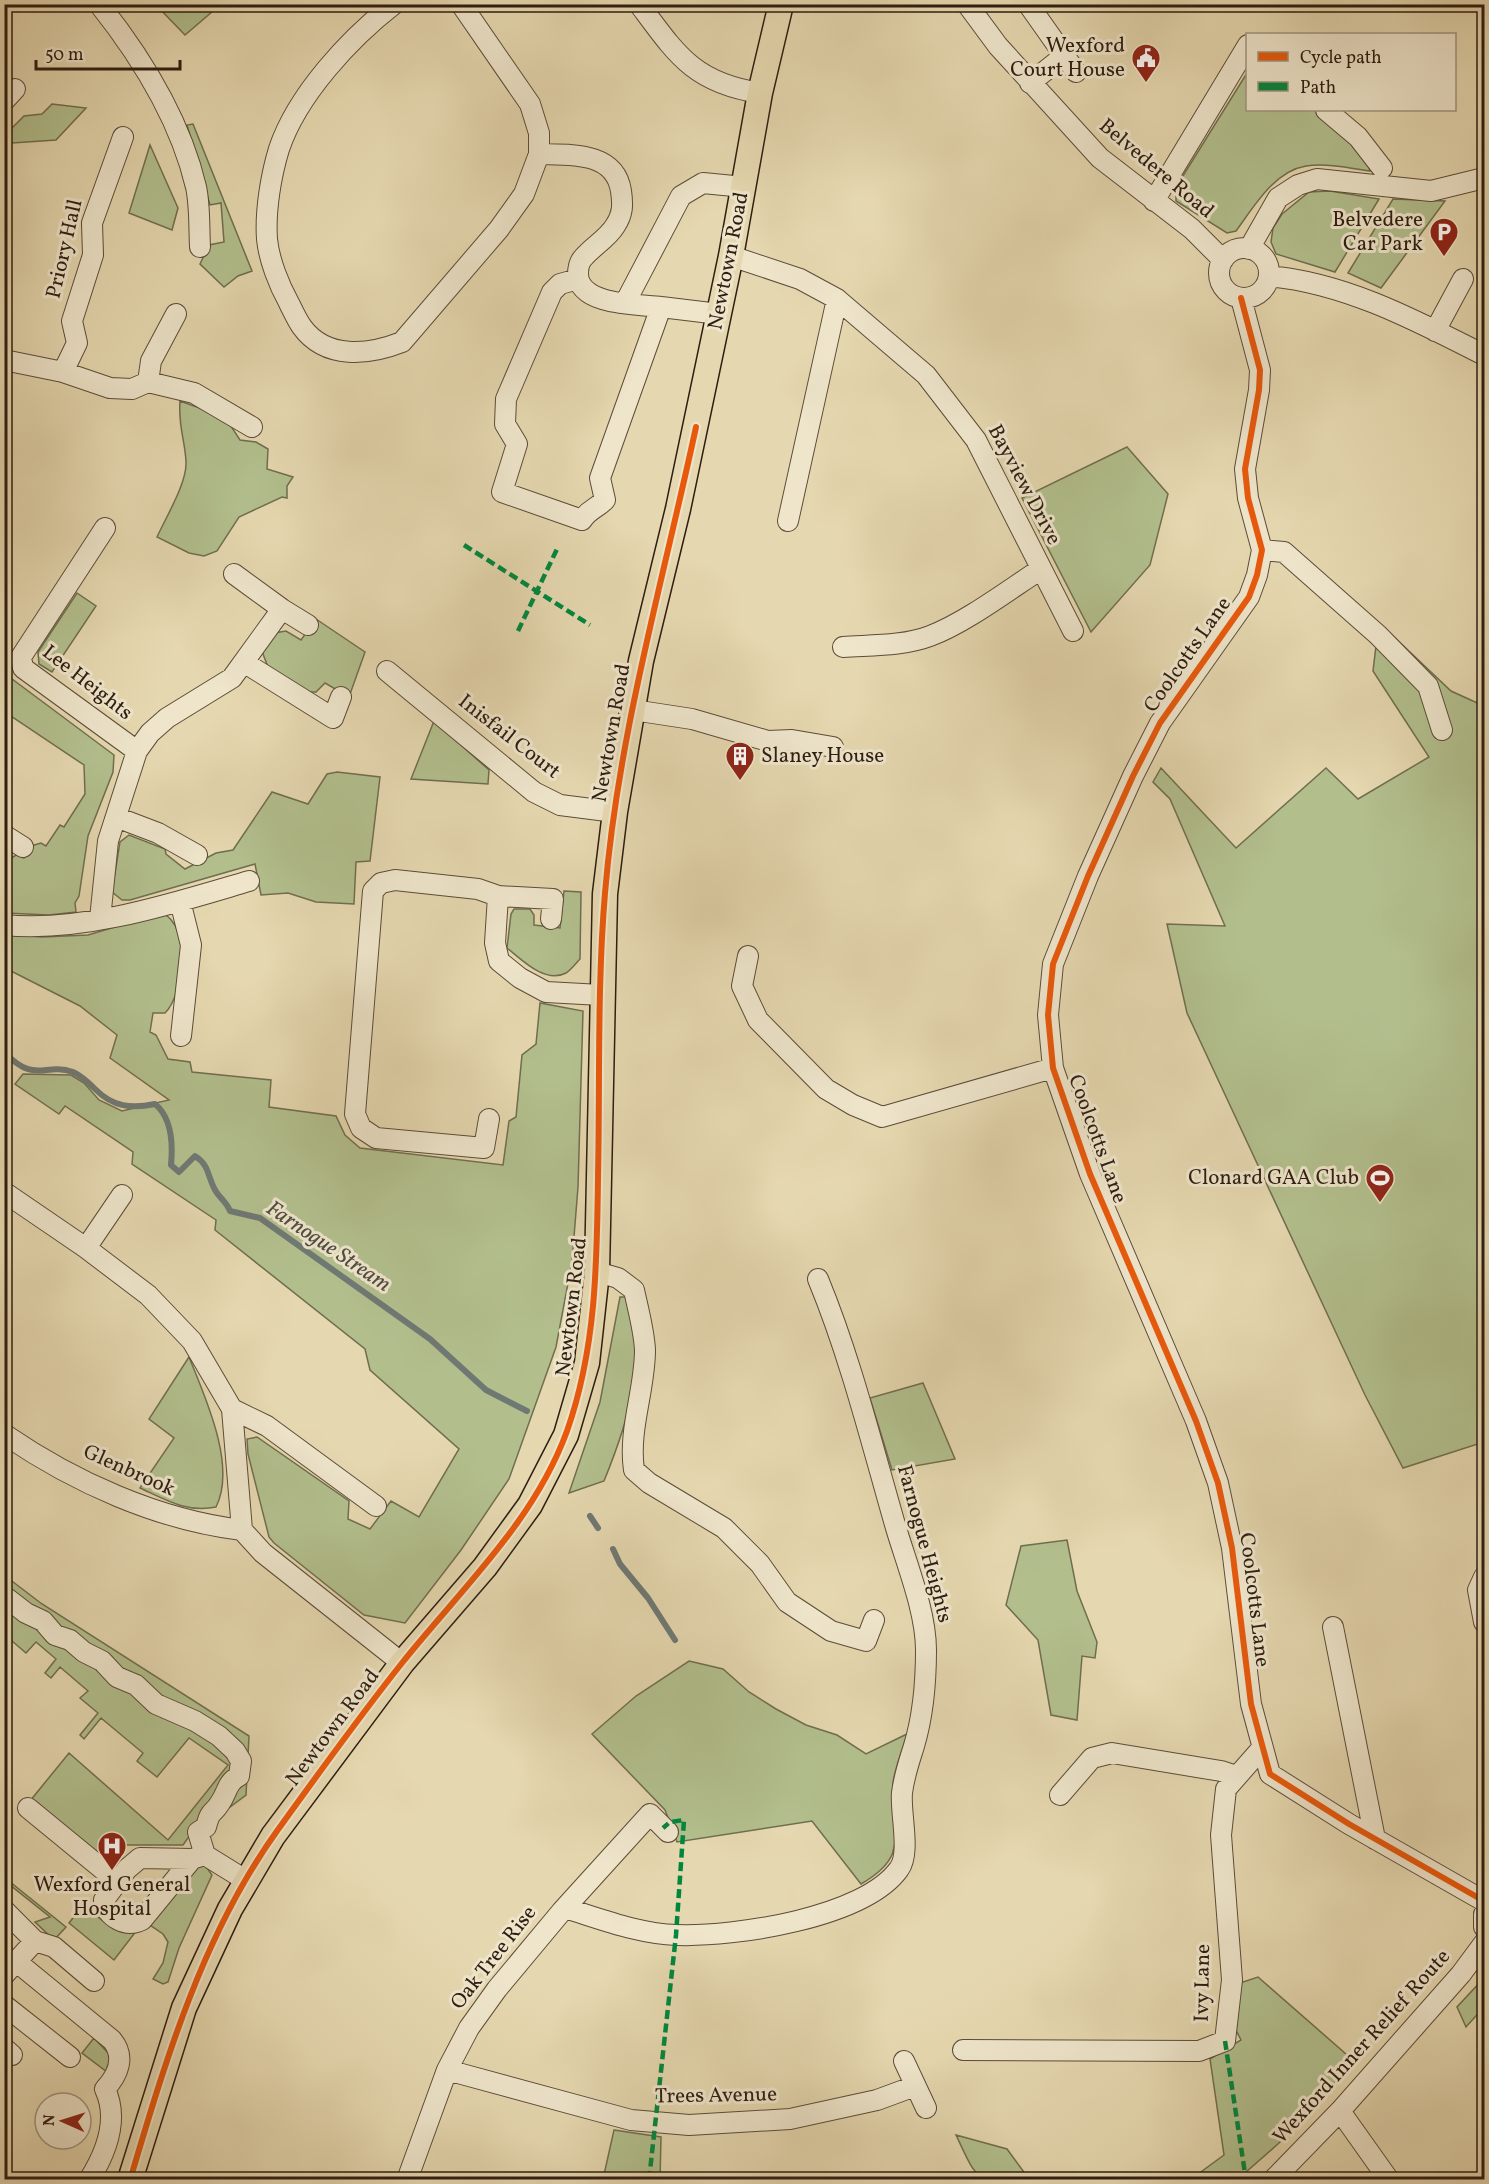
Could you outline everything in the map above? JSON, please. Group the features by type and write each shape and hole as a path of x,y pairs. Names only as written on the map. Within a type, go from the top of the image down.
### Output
{"main road":[{"name":"Newtown Road","path":"130,2180 184,2008 230,1909 273,1836 402,1663 485,1567 530,1505 566,1435 587,1364 597,1272 601,995 605,894 615,813 633,710 719,315 760,93 781,4"}],"street":[{"path":"99,4 126,38 153,82 178,132 196,188 200,247"},
{"path":"394,4 366,25 303,102 280,149 268,206 267,240 281,288 303,329 338,351 361,353 386,349 402,342 479,261 524,194 539,154 536,100 461,4"},
{"path":"639,4 687,64 735,89 760,93"},
{"name":"Belvedere Road","path":"967,4 998,46 1100,158 1191,229 1223,260"},
{"path":"1028,4 1070,64 1030,83"},
{"path":"1154,201 1246,48"},
{"path":"1327,111 1358,137 1382,168"},
{"name":"Priory Hall","path":"63,372 77,344 72,321 93,255 92,223 123,136"},
{"path":"539,154 587,156 604,163 620,185 624,208 615,226 582,259 578,279 594,297 719,315"},
{"path":"1249,249 1278,198 1298,185 1317,179 1431,191 1485,178"},
{"path":"625,303 681,196 704,183 744,187"},
{"path":"1249,249 1267,262 1269,276 1267,284 1257,295 1241,298 1226,291 1222,284 1220,267 1223,260 1235,250 1249,249"},
{"name":"Bayview Drive","path":"731,256 800,279 837,299 926,375 976,440 1073,631"},
{"path":"1269,276 1316,282 1395,312 1485,355"},
{"path":"578,279 560,284 552,292 506,399 505,424 518,444 502,492 582,520 589,509 605,500 600,478 661,307"},
{"path":"1435,331 1462,279"},
{"name":"Coolcotts Lane","path":"1241,298 1260,370 1259,390 1245,470 1248,498 1262,550 1257,575 1249,597 1160,723 1133,776 1085,883 1051,974 1048,1015 1053,1068 1090,1174 1196,1421 1218,1483 1232,1548 1251,1704 1270,1774 1375,1839 1485,1901"},
{"path":"788,520 837,299"},
{"path":"148,382 151,361 176,314"},
{"path":"4,360 63,372 110,388 132,389 148,382 194,393 252,427"},
{"name":"Lee Heights","path":"105,528 21,657 23,668 134,760 150,733 167,718 232,678 282,609"},
{"path":"1262,550 1284,552 1378,635 1428,686 1442,730"},
{"name":"Bayview Drive","path":"843,647 885,644 930,636 989,603 1041,568"},
{"path":"234,574 308,625"},
{"path":"245,663 333,718 341,697"},
{"name":"Inisfail Court","path":"387,671 534,792 560,805 615,813"},
{"path":"633,710 692,719 768,741 792,740 833,747"},
{"path":"100,919 108,841 134,760"},
{"path":"116,817 159,833 197,855"},
{"path":"4,835 23,847"},
{"path":"489,1119 484,1148 376,1138 361,1128 355,1114 372,891 381,883 395,880 478,890 498,896 552,899 551,919"},
{"path":"4,924 46,926 100,919 180,901 249,881"},
{"path":"498,896 495,944 499,961 520,978 546,992 601,995"},
{"path":"180,901 191,945 191,969 181,1036"},
{"path":"748,956 742,986 758,1020 826,1089 853,1106 882,1117 1053,1068"},
{"path":"4,1192 86,1248 171,1317 192,1341 231,1409 242,1530 263,1552 402,1663"},
{"path":"86,1248 122,1195"},
{"path":"597,1272 618,1278 634,1290 640,1316 645,1349 640,1403 631,1449 633,1470 649,1483 724,1528 760,1564 787,1602 831,1631 866,1641 874,1620"},
{"name":"Farnogue Heights","path":"565,1908 616,1924 676,1935 734,1931 802,1920 841,1908 887,1883 901,1867 905,1844 902,1795 905,1768 914,1746 923,1702 926,1648 918,1604 873,1449 832,1314 818,1279"},
{"path":"231,1409 267,1426 376,1506"},
{"name":"Glenbrook","path":"4,1434 39,1458 157,1513 204,1526 242,1530"},
{"path":"1485,1577 1478,1590 1485,1622"},
{"path":"4,1596 26,1613 43,1621 55,1635 70,1640 84,1652 102,1661 117,1677 136,1685 156,1704 210,1729 236,1751 241,1761 239,1776 227,1786 220,1803 210,1812 206,1827 198,1832 199,1857 142,1920 137,1923 119,1921 112,1916 104,1900 117,1881 138,1858 199,1857 247,1881"},
{"path":"1333,1627 1375,1839"},
{"name":"Ivy Lane","path":"963,2050 1199,2051 1225,2041 1232,1980 1221,1835 1226,1789 1262,1748"},
{"path":"1060,1795 1092,1758 1112,1753 1221,1771 1236,1776"},
{"path":"28,1808 117,1881"},
{"name":"Oak Tree Rise","path":"406,2180 447,2070 473,2021 565,1908 650,1814 668,1832"},
{"path":"4,1910 35,1941 54,1947 94,1981"},
{"path":"1485,1914 1485,1927"},
{"path":"35,1941 11,1969 112,2040 119,2053 118,2071 105,2090 112,2111 107,2142 89,2180"},
{"name":"Wexford Inner Relief Route","path":"1273,2180 1340,2111 1461,1974 1485,1943"},
{"path":"4,2005 70,2057"},
{"path":"904,2061 926,2108"},
{"name":"Trees Avenue","path":"447,2070 631,2120 689,2125 790,2119 877,2100 915,2086"},
{"path":"1340,2111 1389,2180"}],"green space":[{"path":"156,5 220,5 185,35"},
{"path":"1246,75 1246,111 1316,111 1321,113 1355,146 1370,171 1322,165 1295,169 1284,175 1265,192 1236,231 1227,233 1176,201 1176,187"},
{"path":"52,104 86,108 56,140 12,143 5,135 24,116 42,114"},
{"path":"193,124 252,271 238,276 224,287 200,264 209,245 224,242 221,203 210,205 187,125"},
{"path":"150,145 178,208 172,230 129,213"},
{"path":"1330,191 1379,199 1335,272 1276,254 1271,242 1273,228 1282,214 1309,192"},
{"path":"1393,199 1445,201 1381,288 1348,273"},
{"path":"180,401 225,417 240,440 256,442 268,449 267,469 293,477 287,486 287,498 282,497 239,517 217,551 204,556 189,553 157,537 180,490 185,470"},
{"path":"1127,447 1168,494 1150,565 1091,632 1022,498"},
{"path":"77,593 96,606 52,672 39,664 38,652"},
{"path":"316,619 365,652 349,697 325,683 316,692 307,692 268,667 263,647 274,633 286,631 301,640"},
{"name":"Clonard GAA Club","path":"1391,634 1451,691 1484,706 1484,1442 1403,1468 1365,1395 1187,1013 1167,924 1225,926 1170,799 1153,782 1161,768 1236,848 1326,768 1358,799 1429,757 1373,671 1376,646"},
{"path":"4,673 114,755 113,772 88,836 79,896 75,903 76,912 49,915 5,913 5,862 16,855 24,858 31,846 41,843 46,846 60,825 64,827 85,794 84,765 5,712"},
{"path":"434,721 489,770 488,784 411,779"},
{"path":"337,772 380,777 370,861 356,862 354,904 316,902 288,893 261,895 255,864 130,900 122,900 112,892 120,842 129,835 165,849 166,854 185,869 216,853 233,850 272,792 308,804 327,774"},
{"path":"564,891 581,892 580,959 566,973 558,976 534,969 507,948 511,914 514,909 530,909 534,915 534,925 560,928"},
{"path":"162,913 172,920 178,931 182,961 177,991 172,1004 165,1013 153,1013 150,1032 156,1035 168,1059 190,1062 192,1072 271,1080 269,1107 336,1116 345,1135 360,1148 503,1165 509,1121 516,1117 522,1055 536,1044 540,1003 583,1011 578,1187 572,1262 556,1347 509,1479 461,1550 405,1623 364,1615 274,1543 269,1537 248,1454 247,1439 257,1437 349,1501 348,1519 370,1529 391,1501 419,1517 459,1449 370,1370 365,1349 215,1230 216,1220 132,1164 133,1152 65,1106 59,1114 15,1084 23,1074 71,1075 84,1083 99,1100 122,1111 169,1100 110,1058 117,1035 80,1006 5,968 5,934 42,937 88,935"},
{"path":"620,1297 626,1297 633,1321 636,1344 633,1390 628,1413 604,1481 569,1493 600,1402"},
{"path":"189,1357 210,1411 221,1452 222,1490 216,1507 186,1507 140,1488 174,1438 149,1419"},
{"path":"923,1383 955,1459 892,1470 870,1398"},
{"path":"1067,1540 1077,1591 1097,1642 1095,1658 1082,1656 1077,1720 1051,1715 1038,1640 1006,1605 1021,1546"},
{"path":"4,1575 42,1604 249,1736 246,1795 218,1816 205,1814 183,1845 121,1845 107,1861 30,1801 69,1753 168,1840 228,1765 189,1738 157,1777 137,1761 143,1753 101,1718 84,1739 80,1735 98,1713 80,1698 88,1691 60,1667 51,1678 45,1673 56,1659 36,1642 26,1653 5,1635"},
{"path":"689,1661 723,1669 749,1692 776,1709 806,1725 837,1735 866,1754 907,1734 893,1783 895,1841 893,1852 888,1862 877,1873 861,1884 812,1821 677,1842 665,1810 592,1734 636,1696"},
{"path":"205,1865 212,1875 179,1948 168,1982 163,1984 153,1979 163,1963 168,1942 163,1934 147,1923 193,1866"},
{"path":"4,1877 66,1927 54,1940 35,1922 50,1917 5,1881"},
{"path":"84,1904 114,1927 137,1930 114,1960 69,1923"},
{"path":"1258,1977 1354,2061 1279,2143 1238,2179 1190,2180 1224,2155 1210,2059 1241,2040 1236,2030 1240,1983"},
{"path":"1484,1978 1484,2007 1466,2027 1457,2007"},
{"path":"94,2038 111,2056 107,2072 82,2053"},
{"path":"614,2130 661,2137 660,2179 603,2179"},
{"path":"956,2135 1007,2149 1029,2179 998,2179 980,2176 969,2163"}],"waterway":[{"name":"Farnogue Stream","path":"4,1052 24,1068 73,1072 116,1103 130,1106 155,1104 165,1116 168,1124 172,1149 171,1165 179,1172 195,1156 200,1159 216,1191 230,1211 260,1218 430,1339 486,1390 527,1411"},
{"name":"Farnogue Stream","path":"590,1516 598,1528"},
{"name":"Farnogue Stream","path":"613,1549 620,1564 648,1598 675,1640"}],"marked path":[{"path":"464,545 590,625"},
{"path":"518,631 557,549"},
{"path":"649,2180 676,1935 684,1820 670,1822 663,1828"},
{"path":"1225,2041 1246,2180"}],"cycle path":[{"path":"1241,298 1260,370 1259,390 1245,469 1248,498 1262,550 1257,575 1249,597 1160,723 1133,776 1088,876 1053,964 1048,1015 1053,1068 1090,1174 1196,1421 1218,1483 1232,1548 1251,1704 1270,1774 1349,1824 1484,1901"},
{"path":"130,2180 189,1999 207,1955 251,1871 277,1831 370,1704 516,1525 553,1464 567,1431 584,1369 593,1306 598,1210 601,964 611,834 643,658 696,427"}],"place":[{"name":"Wexford Court House","path":"1146,84"},
{"name":"Belvedere Car Park","path":"1444,258"},
{"name":"Slaney House","path":"740,782"},
{"name":"Clonard GAA Club","path":"1380,1204"},
{"name":"Wexford General Hospital","path":"112,1872"}]}
